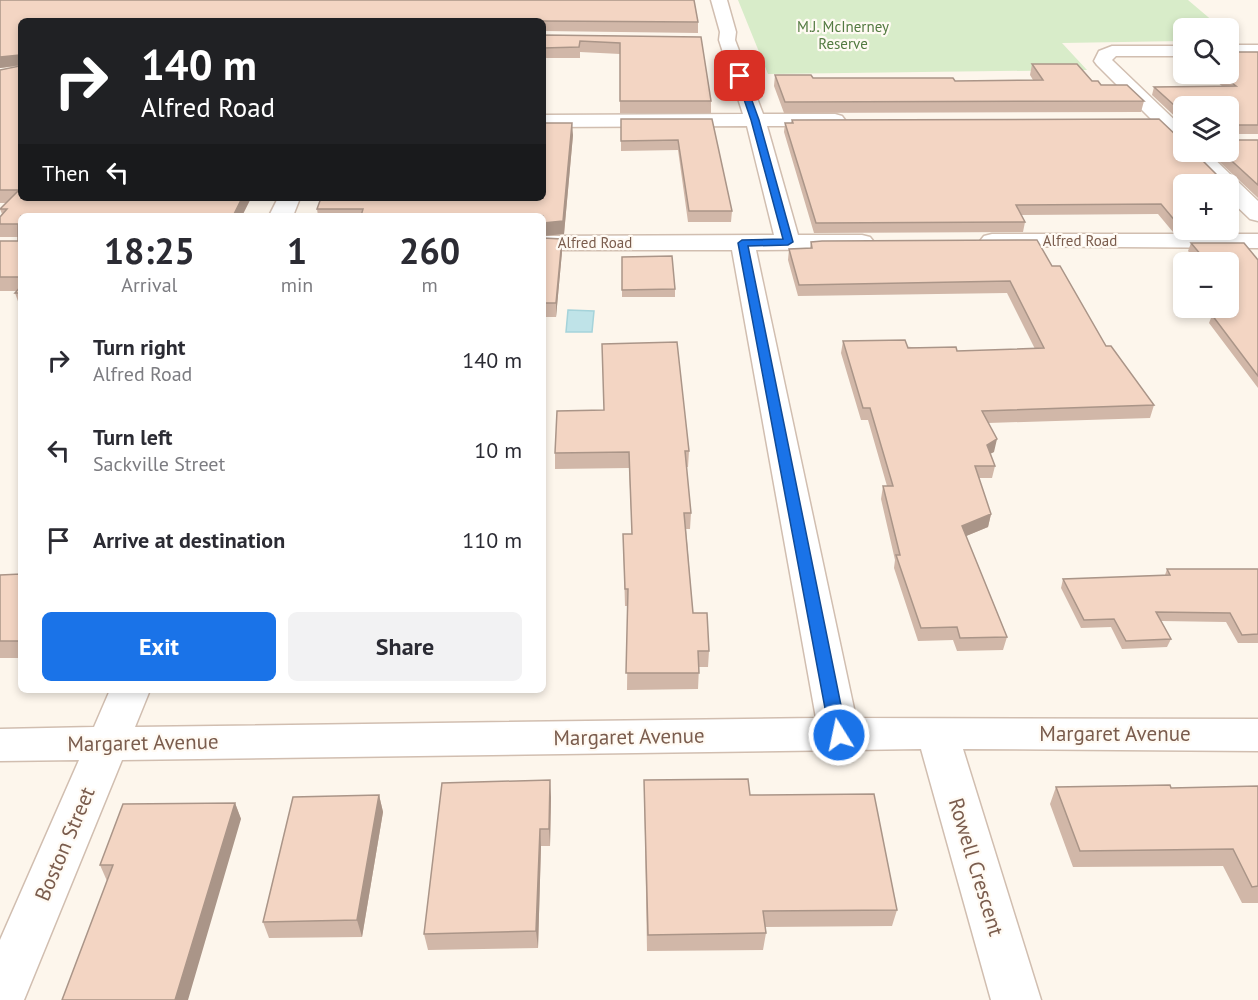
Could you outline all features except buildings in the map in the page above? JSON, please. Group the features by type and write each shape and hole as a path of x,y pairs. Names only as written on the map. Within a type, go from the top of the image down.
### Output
{"street":[{"path":"719,0 728,32 726,40 755,120 788,242"},
{"path":"705,39 726,40"},
{"path":"1239,50 1258,50"},
{"path":"1173,51 1112,51 1105,55 1103,61 1173,130"},
{"path":"546,121 850,120"},
{"path":"1135,120 1162,120"},
{"path":"1205,162 1217,174"},
{"path":"1239,196 1258,214"},
{"name":"Alfred Road","path":"964,241 1258,240"},
{"name":"Alfred Road","path":"546,243 882,242"},
{"path":"742,243 839,735"},
{"name":"Boston Street","path":"0,998 129,693"},
{"name":"Margaret Avenue","path":"0,745 937,734 1258,735"},
{"name":"Rowell Crescent","path":"937,734 1016,1000"}],"green space":[{"name":"M.J. McInerney Reserve","path":"738,0 1188,0 1209,18 1173,18 1173,41 1062,43 1087,70 768,74"}],"water":[{"path":"568,310 594,311 592,332 566,332"}],"route":[{"path":"740,76 755,120 788,242 742,243 839,735"}]}
